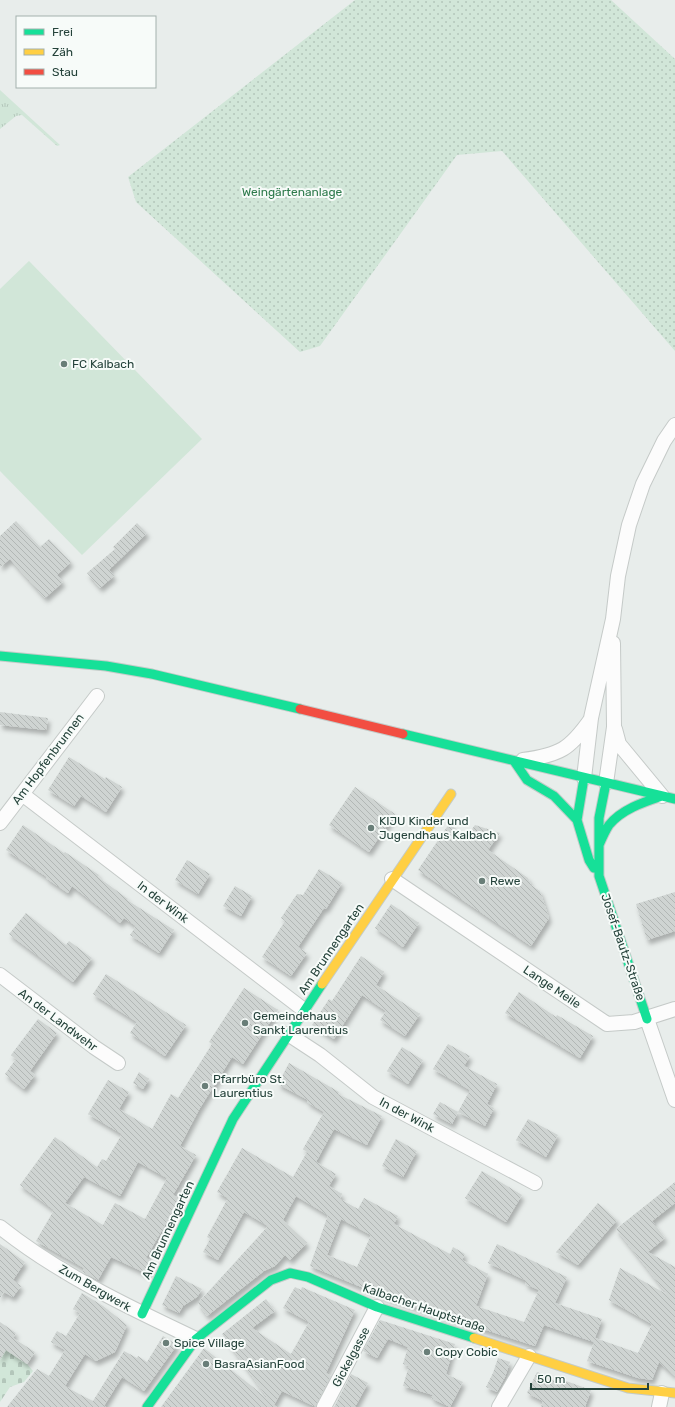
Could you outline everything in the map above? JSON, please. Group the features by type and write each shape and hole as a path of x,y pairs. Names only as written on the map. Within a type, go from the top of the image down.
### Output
{"street":[{"name":"Josef-Bautz-Straße","path":"647,1018 599,876 589,860 577,820 584,778 591,718 613,619 618,576 629,525 643,484 664,441 675,425"},
{"name":"Josef-Bautz-Straße","path":"599,876 599,818 606,783 614,727 613,619"},
{"path":"0,656 106,666 152,674 669,798"},
{"name":"Am Hopfenbrunnen","path":"0,823 97,696"},
{"name":"Josef-Bautz-Straße","path":"577,820 554,796 526,780 514,761 540,758 561,751 576,740 591,718"},
{"name":"Josef-Bautz-Straße","path":"614,727 619,744 669,798"},
{"name":"In der Wink","path":"22,794 304,1010"},
{"name":"Am Brunnengarten","path":"142,1314 233,1119 304,1010 451,794"},
{"name":"Josef-Bautz-Straße","path":"598,848 611,823 621,815 636,805 669,798"},
{"name":"Lange Meile","path":"392,879 607,1024 634,1022 675,1009"},
{"name":"An der Landwehr","path":"0,975 94,1047 118,1063"},
{"path":"647,1018 675,1100"},
{"name":"In der Wink","path":"288,1034 320,1055 374,1097 535,1183"},
{"name":"Zum Bergwerk","path":"0,1227 23,1245 82,1281 142,1314 196,1338"},
{"name":"Kalbacher Hauptstraße","path":"148,1407 196,1338 270,1280 290,1273 308,1278 377,1308 628,1388 665,1398"},
{"name":"Gickelgasse","path":"324,1407 377,1308"},
{"path":"499,1407 529,1356"}],"green space":[{"name":"Weingärtenanlage","path":"355,0 611,0 675,59 675,351 502,151 457,155 320,346 300,352 136,202 128,177"},
{"path":"0,90 60,145 57,146 22,115 16,116 0,129"},
{"name":"FC Kalbach","path":"29,261 202,439 82,555 0,471 0,289"},
{"path":"0,1346 27,1364 33,1371 24,1382 10,1387 0,1402"}],"building":[{"path":"16,521 40,547 49,539 71,562 57,575 63,582 45,598 10,559 0,567 0,536"},
{"path":"137,523 147,533 109,570 114,576 100,588 87,573 115,549 113,547"},
{"path":"0,712 48,718 46,730 0,725"},
{"path":"69,757 105,779 106,777 122,787 106,812 81,796 74,806 48,790"},
{"path":"355,787 395,814 369,852 329,825"},
{"name":"Rewe","path":"449,824 467,836 475,825 500,833 488,850 528,878 531,885 540,891 549,918 531,946 418,870"},
{"path":"23,825 99,875 98,877 128,899 127,900 174,930 159,953 130,935 136,926 124,918 120,923 72,886 68,893 6,850"},
{"path":"187,860 210,874 198,894 175,880"},
{"path":"319,869 342,883 326,909 324,908 298,947 307,953 291,976 262,957 285,921 281,918 297,894 303,895"},
{"path":"235,886 252,896 241,916 223,906"},
{"path":"675,892 675,931 647,940 636,904"},
{"path":"391,904 419,923 403,947 375,928"},
{"path":"26,913 66,945 69,941 92,958 73,982 9,934"},
{"path":"361,956 384,972 376,985 420,1014 405,1036 380,1020 386,1011 362,995 334,1039 312,1025 329,999 332,1001"},
{"path":"106,974 186,1025 165,1056 130,1033 137,1022 93,994"},
{"path":"244,988 278,1010 243,1064 232,1057 200,1108 180,1146 196,1155 173,1195 180,1199 146,1258 153,1262 148,1274 111,1257 98,1280 83,1272 84,1268 36,1241 54,1210 20,1185 55,1137 97,1167 102,1159 106,1161 122,1134 88,1114 108,1080 129,1092 119,1109 152,1129 171,1094 178,1098 212,1044 209,1042","holes":["138,1162 167,1178 145,1219 115,1203 103,1225 65,1203 84,1177 120,1196"]},
{"path":"519,992 556,1017 557,1015 593,1036 580,1058 505,1013"},
{"path":"38,1019 57,1033 30,1071 35,1075 24,1089 5,1074 16,1059 11,1055"},
{"path":"448,1044 470,1056 464,1066 497,1084 487,1104 494,1108 485,1126 458,1112 470,1090 433,1069"},
{"path":"402,1047 423,1060 408,1084 387,1071"},
{"path":"289,1063 339,1092 338,1094 382,1116 367,1145 334,1129 316,1162 336,1174 329,1186 342,1194 340,1199 358,1209 364,1198 398,1216 394,1224 450,1254 453,1247 465,1254 462,1260 488,1274 476,1306 524,1322 539,1290 525,1284 527,1281 488,1263 497,1244 567,1277 555,1303 602,1319 595,1338 638,1353 652,1324 609,1300 620,1268 668,1295 616,1229 675,1182 675,1203 652,1221 665,1238 648,1252 675,1267 675,1376 659,1362 652,1380 638,1378 587,1361 594,1342 544,1325 535,1346 388,1298 310,1266 328,1215 296,1196 283,1220 307,1243 290,1260 285,1255 275,1266 264,1271 207,1316 198,1303 268,1226 244,1212 218,1260 203,1252 210,1239 207,1237 228,1198 217,1192 242,1148 293,1177 307,1152 303,1149 324,1112 307,1102 308,1100 278,1084","holes":["341,1219 371,1235 357,1267 327,1255"]},
{"path":"139,1072 149,1079 143,1089 133,1083"},
{"path":"440,1102 458,1112 452,1124 433,1114"},
{"path":"528,1119 558,1135 546,1157 516,1140"},
{"path":"396,1139 417,1151 403,1177 382,1166"},
{"path":"482,1171 522,1195 506,1222 465,1198"},
{"path":"598,1203 617,1220 578,1265 556,1252"},
{"path":"0,1244 25,1262 13,1280 21,1286 13,1297 4,1292 0,1298"},
{"path":"176,1276 202,1289 197,1297 183,1306 179,1313 162,1305"},
{"path":"295,1287 301,1290 302,1287 355,1310 326,1373 331,1376 316,1407 282,1391 274,1405 277,1407 161,1407 204,1348 269,1400 222,1334 266,1299 275,1311 252,1328 291,1354 309,1322 283,1308"},
{"path":"82,1293 103,1306 127,1325 115,1352 96,1361 85,1354 65,1386 79,1394 93,1401 124,1351 137,1358 138,1356 147,1362 163,1336 177,1345 144,1391 122,1377 104,1406 106,1407 7,1407 37,1369 49,1376 65,1350 51,1342 57,1331 66,1336 80,1313 73,1309"},
{"path":"380,1320 455,1344 446,1374 463,1382 450,1407 431,1398 433,1395 403,1386 409,1366 403,1364 408,1347 388,1339 377,1358 363,1351"},
{"path":"0,1322 16,1333 13,1338 35,1352 27,1364 6,1350 0,1360"},
{"path":"498,1358 510,1362 505,1377 497,1392 486,1387"},
{"path":"537,1372 564,1385 566,1381 591,1390 585,1407 541,1407 543,1401 527,1393"},
{"path":"351,1374 368,1383 355,1407 334,1407"}],"traffic: fast":[{"path":"0,656 106,666 152,674 300,709"},
{"path":"403,734 675,799"},
{"path":"514,761 527,780 554,796 577,820"},
{"path":"584,778 577,820 589,860 594,868"},
{"path":"606,783 599,818 599,876 647,1019"},
{"path":"599,845 609,825 614,819 627,810 662,796"},
{"path":"142,1314 233,1119 322,984"},
{"path":"147,1407 196,1339 271,1280 290,1273 308,1277 377,1307 474,1338"}],"traffic: slow":[{"path":"322,984 451,794"},
{"path":"474,1338 628,1388 675,1393"}],"traffic: jam":[{"path":"300,709 403,734"}],"place":[{"name":"FC Kalbach","path":"64,364"},
{"name":"KIJU Kinder und Jugendhaus Kalbach","path":"371,828"},
{"name":"Rewe","path":"482,881"},
{"name":"Gemeindehaus Sankt Laurentius","path":"245,1023"},
{"name":"Pfarrbüro St. Laurentius","path":"205,1086"},
{"name":"Spice Village","path":"166,1343"},
{"name":"Copy Cobic","path":"427,1352"},
{"name":"BasraAsianFood","path":"206,1364"}]}
